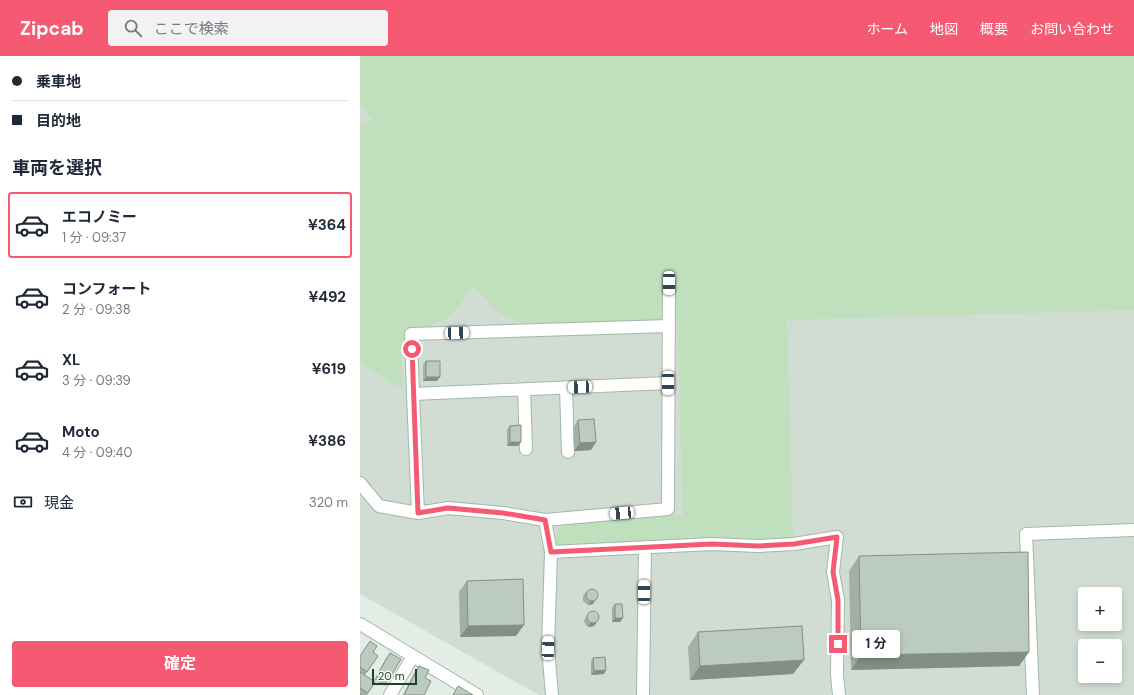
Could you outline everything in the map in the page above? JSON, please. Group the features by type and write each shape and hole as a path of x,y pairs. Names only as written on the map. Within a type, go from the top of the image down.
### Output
{"street":[{"path":"360,483 379,506 418,513 448,508 503,513 545,520 668,509 669,283"},
{"path":"418,513 411,334 669,326"},
{"path":"413,394 668,383"},
{"path":"566,387 568,452"},
{"path":"524,389 526,449"},
{"path":"545,520 551,552 548,648 552,695"},
{"path":"1033,695 1026,534 1134,530"},
{"path":"551,552 712,544 758,546 794,544 837,537 833,572 838,600 837,674 839,695"},
{"path":"643,695 645,547"},
{"path":"360,624 477,695"},
{"path":"390,695 413,656"}],"shaded area":[{"path":"360,56 1134,56 1134,695 539,695 360,594"}],"green space":[{"path":"360,56 1134,56 1134,310 787,320 793,538 555,545 559,530 572,521 683,515 677,321 539,328 508,318 493,308 473,286 458,308 448,317 437,323 405,335 401,354 403,389 360,363 360,121 365,125 372,119 360,100"}],"building":[{"path":"426,361 440,361 440,377 426,377"},
{"path":"594,419 596,442 580,443 578,420"},
{"path":"521,425 521,442 510,442 510,426"},
{"path":"1028,552 1029,652 861,655 859,556"},
{"path":"523,579 524,625 468,626 467,581"},
{"path":"590,589 594,589 598,595 594,601 590,601 586,597 586,593"},
{"path":"615,604 622,604 623,618 615,618"},
{"path":"591,611 595,611 599,617 595,623 591,623 587,619 587,615"},
{"path":"802,626 804,660 700,666 698,632"},
{"path":"370,641 377,646 373,652 378,656 367,672 360,667 360,656"},
{"path":"390,653 401,659 390,678 379,672"},
{"path":"605,657 606,670 594,671 593,658"},
{"path":"419,666 429,670 425,678 431,681 424,695 404,695"},
{"path":"360,672 375,682 368,693 360,688"},
{"path":"458,686 473,695 453,695"}],"route":[{"path":"412,349 418,513 448,508 503,513 545,520 551,552 712,544 758,546 794,544 837,537 833,572 838,600 838,644"}]}
